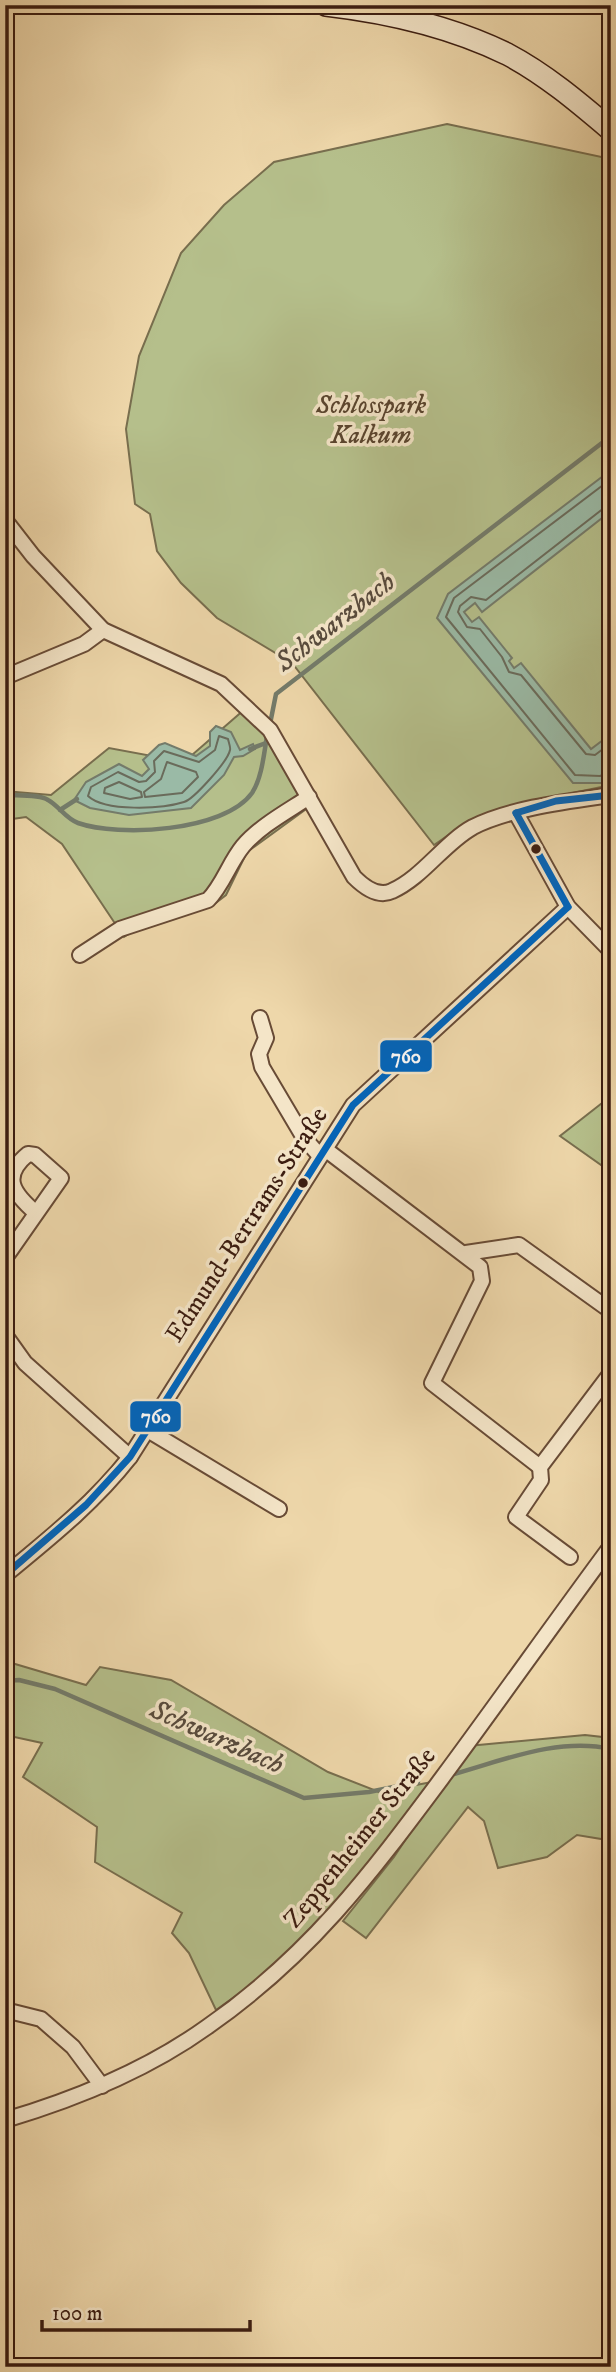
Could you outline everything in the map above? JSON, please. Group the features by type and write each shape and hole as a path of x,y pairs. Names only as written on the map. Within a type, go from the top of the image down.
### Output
{"main road":[{"path":"326,5 358,9 430,26 506,54 561,88 611,130"}],"street":[{"path":"5,520 33,556 103,630 221,684 270,730 354,877 363,886 381,894 392,891 473,827 556,801 611,794"},
{"path":"5,677 85,644 103,630"},
{"path":"80,955 120,929 208,900 218,890 226,867 245,842 309,797"},
{"path":"516,813 568,906 611,951"},
{"name":"Edmund-Bertrams-Straße","path":"5,1575 107,1486 130,1457 353,1105 568,906"},
{"path":"260,1018 266,1038 259,1054 262,1067 304,1138 481,1266 482,1281 432,1383 540,1467"},
{"path":"5,1258 36,1213"},
{"path":"466,1253 519,1245 611,1311"},
{"path":"5,1335 25,1363 130,1457"},
{"path":"570,1557 516,1517 541,1480 540,1467 611,1373"},
{"path":"146,1429 279,1509"},
{"name":"Zeppenheimer Straße","path":"5,2120 102,2086 206,2028 298,1954 357,1890 611,1546"},
{"path":"5,2010 41,2019 73,2047 102,2086"}],"green space":[{"name":"Schlosspark Kalkum","path":"447,124 611,159 611,785 515,805 469,821 434,845 292,663 217,618 181,583 157,551 150,514 135,504 126,429 139,356 181,253 224,205 274,162"},
{"path":"245,709 274,746 309,807 247,852 226,895 213,905 135,930 124,937 62,844 26,817 5,820 5,791 51,795 109,748 184,762"},
{"path":"611,1096 611,1172 560,1136"},
{"path":"5,1661 86,1685 100,1667 171,1680 328,1772 379,1792 432,1782 346,1894 277,1967 216,2010 189,1953 172,1933 182,1913 95,1862 97,1827 23,1777 42,1743 5,1735"},
{"path":"585,1735 611,1738 611,1846 607,1840 577,1835 547,1857 498,1868 484,1821 468,1807 366,1938 343,1921 394,1857 468,1746"}],"water":[{"path":"611,470 611,511 482,612 475,603 464,612 472,622 479,617 512,658 509,661 514,668 521,663 591,749 611,734 611,777 603,783 573,783 437,618 448,594"},
{"path":"216,726 231,732 240,750 253,744 255,749 243,756 234,757 224,775 191,808 129,815 90,808 74,800 86,782 119,764 142,776 149,769 143,760 159,745 165,743 196,756 210,746 210,732"}],"waterway":[{"name":"Schwarzbach","path":"270,724 276,694 611,436"},
{"name":"Schwarzbach","path":"5,795 44,798 74,821 96,827 143,830 195,823 219,816 238,806 252,793 260,773 267,736"},
{"path":"250,749 266,743"},
{"path":"60,810 77,799"},
{"name":"Schwarzbach","path":"5,1681 19,1680 55,1689 304,1798 369,1792 418,1782"},
{"name":"Schwarzbach","path":"454,1774 552,1748 591,1746 611,1749"}],"transit line":[{"name":"760","path":"516,813 556,801 611,795"},
{"name":"760","path":"516,813 568,907"},
{"name":"760","path":"5,1575 86,1505 130,1457 353,1105 568,907"}]}
